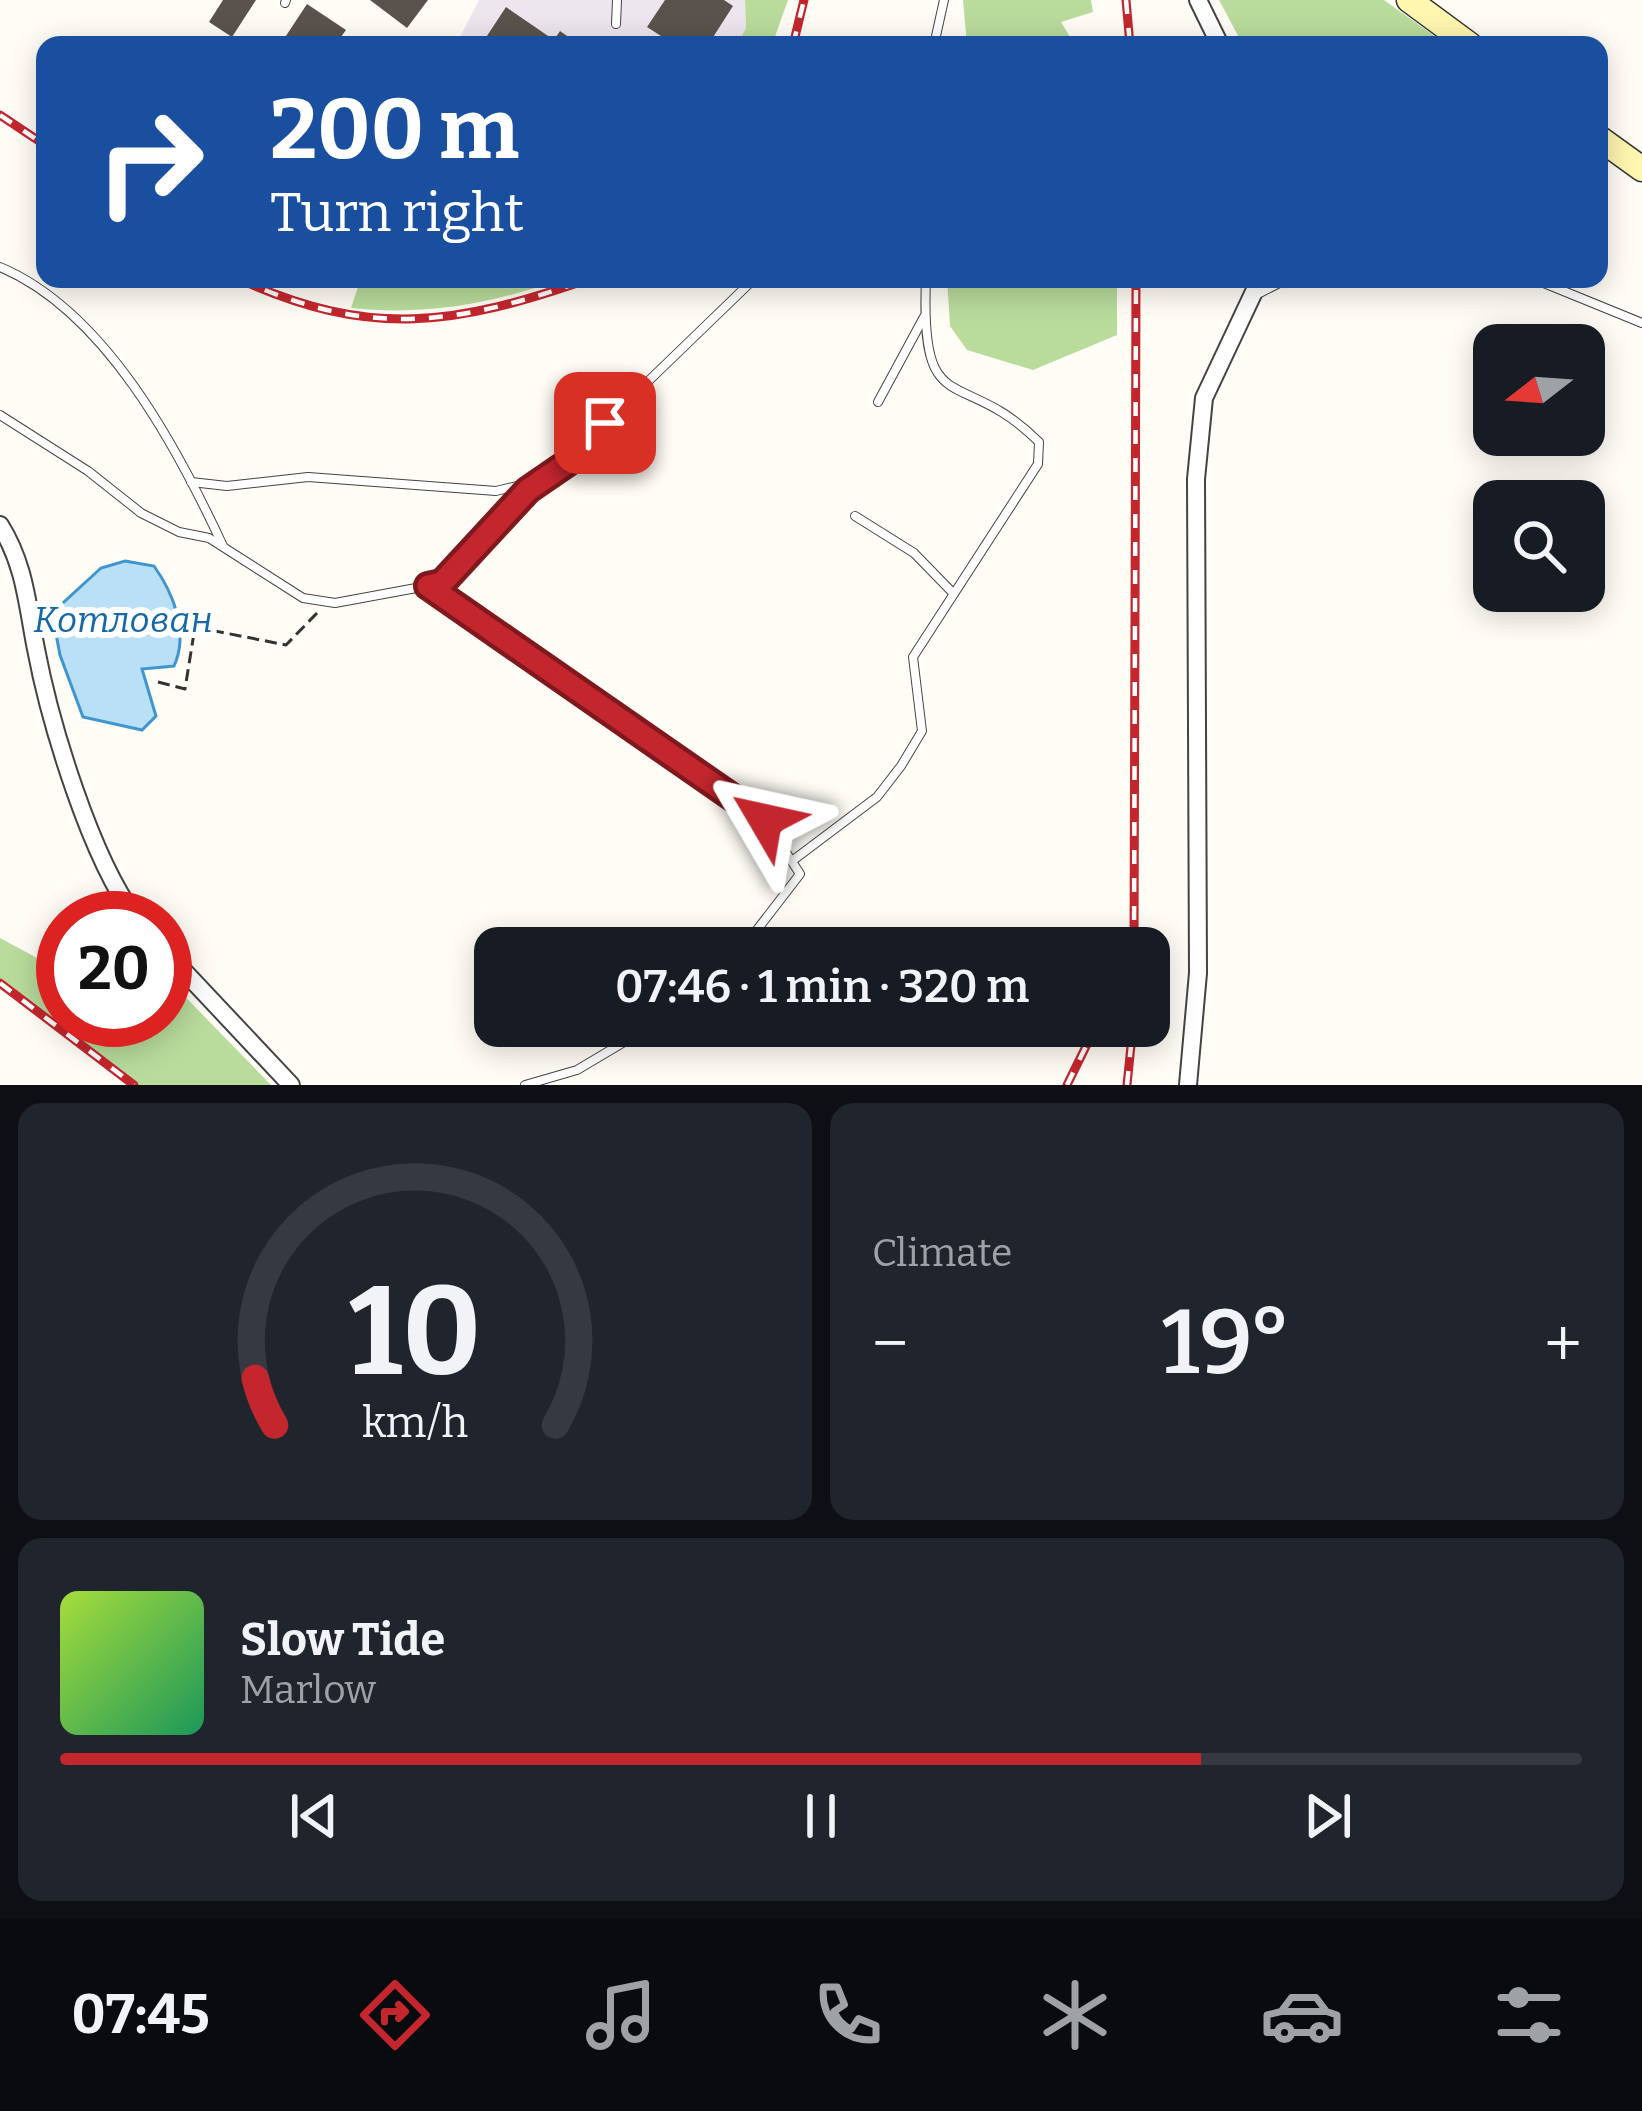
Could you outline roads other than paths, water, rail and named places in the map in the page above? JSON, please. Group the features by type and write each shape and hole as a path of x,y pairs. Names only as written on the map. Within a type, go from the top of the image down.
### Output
{"main road":[{"path":"1408,0 1458,36"},
{"path":"1608,144 1641,168"}],"street":[{"path":"1198,0 1216,36"},
{"path":"1188,1085 1198,973 1196,478 1204,398 1257,288"},
{"path":"0,525 27,586 36,653 95,850 120,891"},
{"path":"192,980 291,1085"}],"lane":[{"path":"616,24 617,0"},
{"path":"936,36 944,0"},
{"path":"0,267 36,286"},
{"path":"38,288 118,362 223,547"},
{"path":"0,415 88,471 141,513 223,547 303,598 328,602 428,586 442,583 541,481 579,455 605,423 745,288"},
{"path":"792,861 878,797 922,731 914,657 952,592 1028,485 1039,442 1022,425 946,384 930,366 926,288"},
{"path":"1556,288 1642,323"},
{"path":"878,402 924,316"},
{"path":"190,482 227,486 308,477 496,491 541,481"},
{"path":"855,516 914,553 952,592"},
{"path":"428,586 765,820 800,874 759,927"},
{"path":"525,1085 577,1070 616,1047"}],"water":[{"name":"Котлован","path":"125,561 154,566 168,589 180,627 174,666 142,669 156,716 142,730 83,717 60,655 52,613 101,568"}],"railway":[{"path":"795,36 804,0"},
{"path":"1126,0 1129,36"},
{"path":"0,115 36,139"},
{"path":"261,288 331,311 414,319 497,307 562,288"},
{"path":"1134,927 1136,288"},
{"path":"0,983 134,1085"},
{"path":"1067,1085 1086,1047"},
{"path":"1127,1085 1131,1047"}]}
